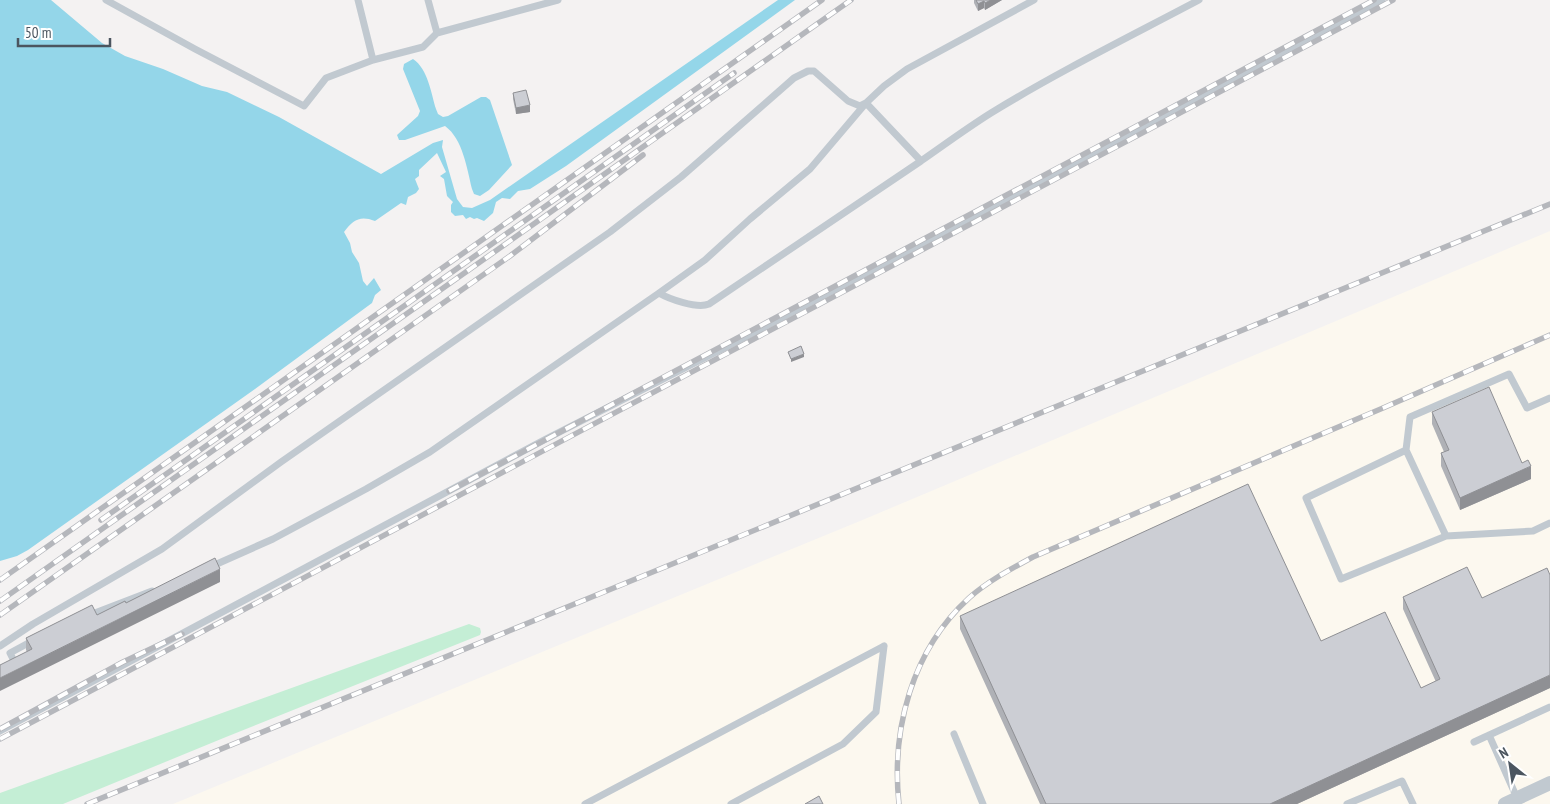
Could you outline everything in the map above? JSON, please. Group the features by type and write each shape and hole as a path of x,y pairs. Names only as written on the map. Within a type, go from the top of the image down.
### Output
{"street":[{"path":"1511,801 1550,784"}],"lane":[{"path":"106,0 195,50 304,106 326,78 373,60 423,47 437,33 558,0"},
{"path":"358,0 373,60"},
{"path":"428,0 437,33"},
{"path":"202,571 273,539 430,452 705,260 750,219 810,169 866,103 884,86 908,68 1034,0"},
{"path":"659,293 666,297 700,306 709,304 990,114 1071,68 1199,0"},
{"path":"0,731 544,440 728,346 1382,0"},
{"path":"0,646 33,624 162,549 281,462 610,232 681,177 794,78 808,71 814,71 850,103 859,106 866,103"},
{"path":"866,103 921,161"},
{"path":"1446,536 1406,450 1410,417 1508,374 1528,408 1550,398"},
{"path":"1406,450 1306,498 1341,579 1446,536 1533,531 1550,523"},
{"path":"79,619 160,587"},
{"path":"16,665 10,653 40,636"},
{"path":"585,804 884,646 876,712 843,744 731,804"},
{"path":"1474,742 1550,707"},
{"path":"954,734 983,804"},
{"path":"1489,734 1511,801"},
{"path":"1347,804 1402,781 1413,804"}],"shaded area":[{"path":"1550,231 1550,804 173,804 860,521"}],"green space":[{"path":"469,624 480,628 480,635 63,804 0,804 0,793"}],"water":[{"path":"0,0 51,0 102,43 125,56 163,69 202,86 227,92 279,117 381,174 433,143 443,140 442,147 457,199 463,207 472,208 490,200 778,0 795,0 566,166 530,189 518,191 510,199 502,198 496,202 493,213 484,221 470,217 466,219 463,215 455,216 451,212 453,202 447,196 444,179 440,176 446,172 437,153 419,170 419,176 415,179 419,189 408,197 406,205 401,203 375,221 365,218 357,220 344,232 352,252 359,263 363,281 367,286 374,278 381,290 375,295 372,303 255,389 28,550 17,556 0,561"},
{"path":"413,59 426,75 438,114 443,117 481,97 486,97 490,100 512,165 489,190 480,196 474,194 472,189 460,146 445,126 405,140 399,140 397,135 418,116 420,111 403,69 404,64"}],"building":[{"path":"976,0 991,0 978,4"},
{"path":"526,90 530,105 516,108 513,93"},
{"path":"801,346 804,354 791,359 788,352"},
{"path":"1489,387 1522,463 1528,460 1531,466 1460,498 1441,453 1449,450 1432,412"},
{"path":"1248,484 1321,641 1385,612 1421,688 1440,679 1403,597 1467,567 1482,598 1547,568 1550,575 1550,675 1270,804 1046,804 960,616"},
{"path":"215,558 220,569 0,678 0,665 32,649 26,638 92,605 97,615 125,601 126,603"},
{"path":"819,796 823,804 805,804"}],"railway":[{"path":"0,580 822,0"},
{"path":"0,601 851,0"},
{"path":"449,491 1374,0"},
{"path":"0,739 1393,0"},
{"path":"101,520 734,73"},
{"path":"0,615 510,256 643,155"},
{"path":"87,804 1550,204"},
{"path":"899,804 897,776 903,720 910,692 920,666 933,642 949,619 969,598 984,586 1033,557 1550,335"},
{"path":"0,729 123,662 182,634"}]}
